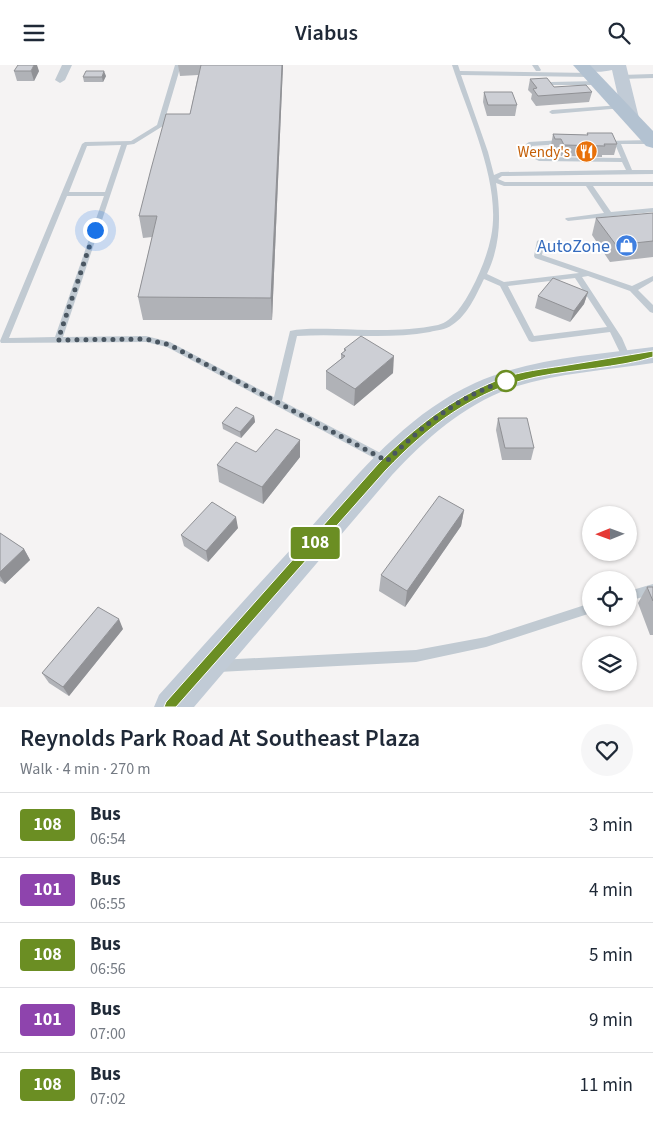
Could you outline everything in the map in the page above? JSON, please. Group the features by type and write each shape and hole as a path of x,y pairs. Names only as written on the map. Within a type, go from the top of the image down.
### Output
{"main road":[{"path":"626,113 618,69 600,68 585,76 626,113 653,142"},
{"path":"171,707 387,461 409,439 433,420 485,389 536,373 640,357"}],"street":[{"path":"60,80 67,65"}],"lane":[{"path":"178,65 160,126 132,143 85,144 4,341 146,339 170,345 387,461"},
{"path":"456,69 536,67 585,76"},
{"path":"456,69 585,76"},
{"path":"276,402 293,333 408,331 443,327 464,310 484,276 497,227 493,179 456,69"},
{"path":"618,69 653,76"},
{"path":"555,90 547,84 560,84 585,76"},
{"path":"560,84 564,90"},
{"path":"574,103 580,110"},
{"path":"592,103 597,109"},
{"path":"565,104 571,111"},
{"path":"552,112 597,109 626,113"},
{"path":"569,142 535,142 529,144 526,153 539,159 625,160"},
{"path":"601,142 653,142"},
{"path":"618,142 630,172"},
{"path":"58,340 124,143"},
{"path":"493,179 501,174 653,172"},
{"path":"493,179 504,184 653,184"},
{"path":"588,184 609,215"},
{"path":"64,194 107,194"},
{"path":"568,219 653,210"},
{"path":"541,241 538,256 633,289 638,297 653,310"},
{"path":"484,276 503,284 589,274"},
{"path":"578,276 612,329 640,357"},
{"path":"633,289 653,278"},
{"path":"503,284 532,339 612,329"},
{"path":"637,594 653,589"},
{"path":"206,667 416,656 486,642 582,611"}],"building":[{"path":"18,65 34,65 31,71 14,71"},
{"path":"201,65 282,65 271,298 138,297 157,216 139,216 151,169 166,114 190,114"},
{"path":"86,71 104,71 102,77 83,77"},
{"path":"547,78 554,87 586,85 592,92 538,96 533,89 537,88 530,79"},
{"path":"484,92 512,92 517,105 488,105"},
{"path":"587,133 612,133 617,144 604,144 605,146 564,145 561,139 555,139 553,134 588,135"},
{"path":"653,213 653,241 616,245 596,218"},
{"path":"553,278 588,292 574,311 538,296"},
{"path":"361,336 394,356 355,389 326,371 345,356 341,354 346,350 344,349"},
{"path":"236,407 254,416 240,432 222,423"},
{"path":"498,418 527,418 534,448 505,448"},
{"path":"276,429 300,440 262,487 217,465 236,442 256,452"},
{"path":"439,496 464,510 407,591 381,575"},
{"path":"212,502 236,517 206,551 181,535"},
{"path":"0,533 24,549 0,572"},
{"path":"647,587 653,587 653,601"},
{"path":"98,607 119,619 63,687 42,673"}],"bus line":[{"name":"108","path":"171,707 382,467 409,439 433,420 458,403 506,381 536,373 653,355"}],"place":[{"name":"Wendy's","path":"586,152"},
{"name":"AutoZone","path":"626,246"}],"route":[{"path":"95,230 58,340 146,339 170,345 387,461 409,439 446,411 485,389 506,381"}]}
